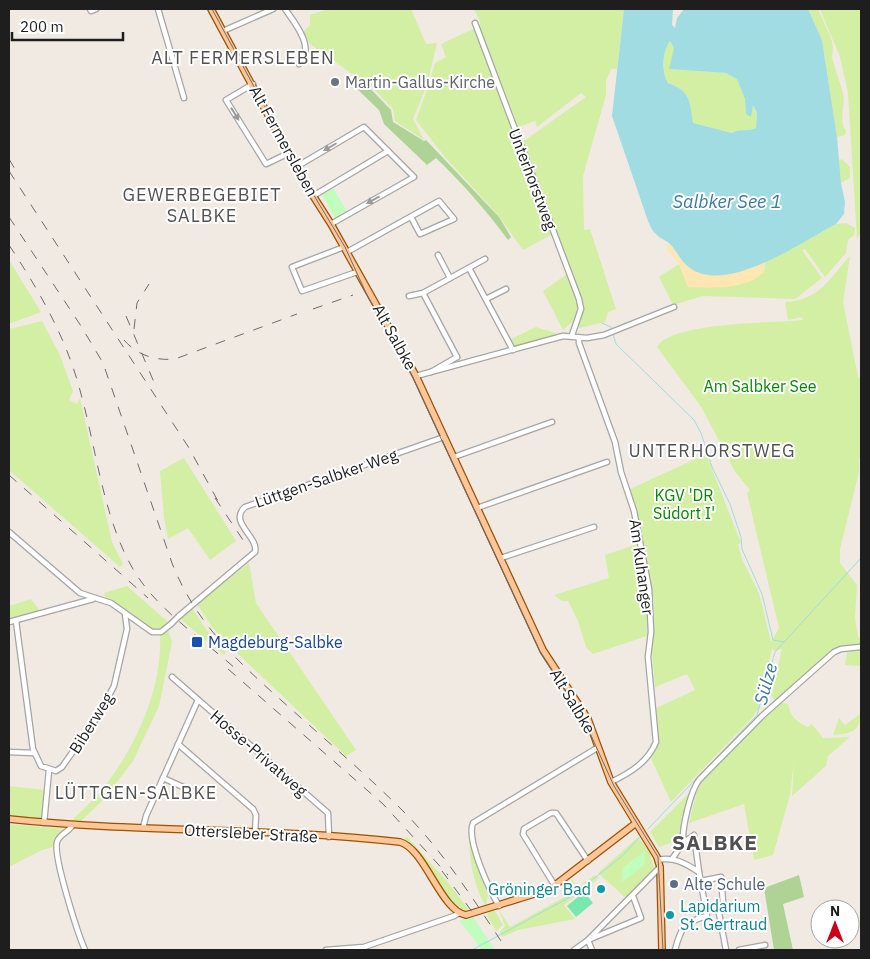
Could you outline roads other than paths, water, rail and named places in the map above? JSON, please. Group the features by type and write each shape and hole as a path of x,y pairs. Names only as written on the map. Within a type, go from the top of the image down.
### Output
{"main road":[{"name":"Alt Fermersleben","path":"211,9 296,167 346,250"},
{"name":"Alt Salbke","path":"346,250 416,376 543,650 593,730 597,748 611,782 658,860 660,866 662,950"},
{"name":"Ottersleber Straße","path":"9,819 72,826 255,833 406,844 459,913"},
{"path":"459,913 470,914 499,906 555,886 636,823"}],"street":[{"path":"158,9 184,98"},
{"path":"253,9 254,16"},
{"path":"224,31 273,9"},
{"path":"285,9 306,46 305,56 299,64"},
{"name":"Unterhorstweg","path":"475,23 579,299 581,310 572,335"},
{"path":"253,84 226,100 266,164 289,153"},
{"path":"296,167 364,128 414,177 331,224"},
{"path":"313,196 388,151"},
{"path":"357,272 302,291 292,267 346,250 439,201 454,218 420,234 411,217"},
{"path":"438,256 450,278"},
{"path":"408,296 423,293 486,259"},
{"path":"469,268 513,350"},
{"path":"486,299 506,289"},
{"path":"423,293 458,357 468,363"},
{"path":"416,376 572,335 579,338 592,338 616,331 674,307"},
{"name":"Am Kuhanger","path":"579,338 579,343 615,442 621,472 634,511 649,589 651,632 648,657 656,742 652,752 639,766 611,782"},
{"path":"430,373 458,357"},
{"path":"454,457 552,422"},
{"name":"Lüttgen-Salbker Weg","path":"9,532 76,591 111,603 138,623 156,633 171,624 178,616 255,552 255,545 240,519 240,512 244,507 444,437"},
{"path":"477,508 607,462"},
{"path":"501,558 594,527"},
{"path":"9,622 97,598"},
{"name":"Biberweg","path":"49,770 60,769 98,716 113,688 127,629 125,614"},
{"path":"16,621 34,753 39,764 49,770 44,823"},
{"path":"127,629 138,623"},
{"path":"683,843 684,826 699,780 762,716 834,652 843,648 860,647"},
{"name":"Hosse-Privatweg","path":"172,677 328,813 329,837"},
{"path":"143,828 144,820 198,700"},
{"path":"178,744 254,810 255,833"},
{"path":"499,906 482,872 472,834 473,823 597,748"},
{"path":"9,752 34,753"},
{"path":"163,778 192,791"},
{"path":"555,886 523,834 524,829 556,813 588,861"},
{"path":"72,826 58,840 56,849 72,916 85,950"},
{"path":"672,859 683,843 694,834 707,916"},
{"path":"658,860 672,859 699,872"},
{"path":"588,940 600,926 633,896 660,866"},
{"path":"700,881 721,877 723,902 719,914 726,950"},
{"path":"574,950 588,940 641,918 633,896"},
{"path":"326,950 368,945 459,913"},
{"path":"675,950 680,934 686,924 707,916 719,914"},
{"path":"588,940 592,950"},
{"path":"739,950 765,945"}],"water":[{"name":"Salbker See 1","path":"624,9 673,9 672,25 675,28 677,18 684,9 808,9 822,40 837,137 841,183 845,202 844,214 836,224 764,263 743,271 724,275 705,275 687,266 669,243 652,230 612,116","holes":["670,41 674,48 669,69 726,73 737,79 745,99 746,114 751,117 753,105 757,113 756,128 732,133 693,123 688,98 676,86 668,83 664,73 664,56"]}],"waterway":[{"path":"602,323 611,327 616,344 694,420 701,433 712,467 730,504 741,537 742,549 762,594 773,640 784,642"},
{"name":"Sülze","path":"648,829 757,715 775,652 861,558"},
{"name":"Sülze","path":"472,950 572,896 621,857 639,838"}],"tram line":[{"path":"212,9 304,179 345,247 366,293 412,376 541,654 584,720 614,786 658,857 663,950"}],"railway":[{"path":"9,159 19,176"},
{"path":"9,171 189,448 219,503"},
{"path":"9,217 81,326 103,363 172,563 192,604 218,639 233,655 373,782 418,827 458,878 507,950"},
{"path":"9,245 42,298 68,354 87,416 102,487 116,533 125,554 136,574 158,601 183,625 237,670"},
{"path":"134,329 137,303 149,284"},
{"path":"313,309 353,295"},
{"path":"124,340 135,350 147,356 160,359 175,359 297,314"},
{"path":"126,316 156,387"},
{"path":"9,475 148,598"},
{"path":"215,498 247,546"},
{"path":"228,669 383,804 448,875"},
{"path":"442,871 476,917"}],"place":[{"name":"Martin-Gallus-Kirche","path":"335,82"},
{"name":"Magdeburg-Salbke","path":"197,642"},
{"name":"Alte Schule","path":"674,884"},
{"name":"Gröninger Bad","path":"601,889"},
{"name":"Lapidarium St. Gertraud","path":"670,915"}],"district":[{"name":"ALT FERMERSLEBEN","path":"243,58"},
{"name":"GEWERBEGEBIET SALBKE","path":"202,205"},
{"name":"UNTERHORSTWEG","path":"712,451"},
{"name":"LÜTTGEN-SALBKE","path":"136,793"},
{"name":"SALBKE","path":"715,843"}],"park label":[{"name":"Am Salbker See","path":"760,386"},
{"name":"KGV 'DR Südort I'","path":"684,504"}]}
